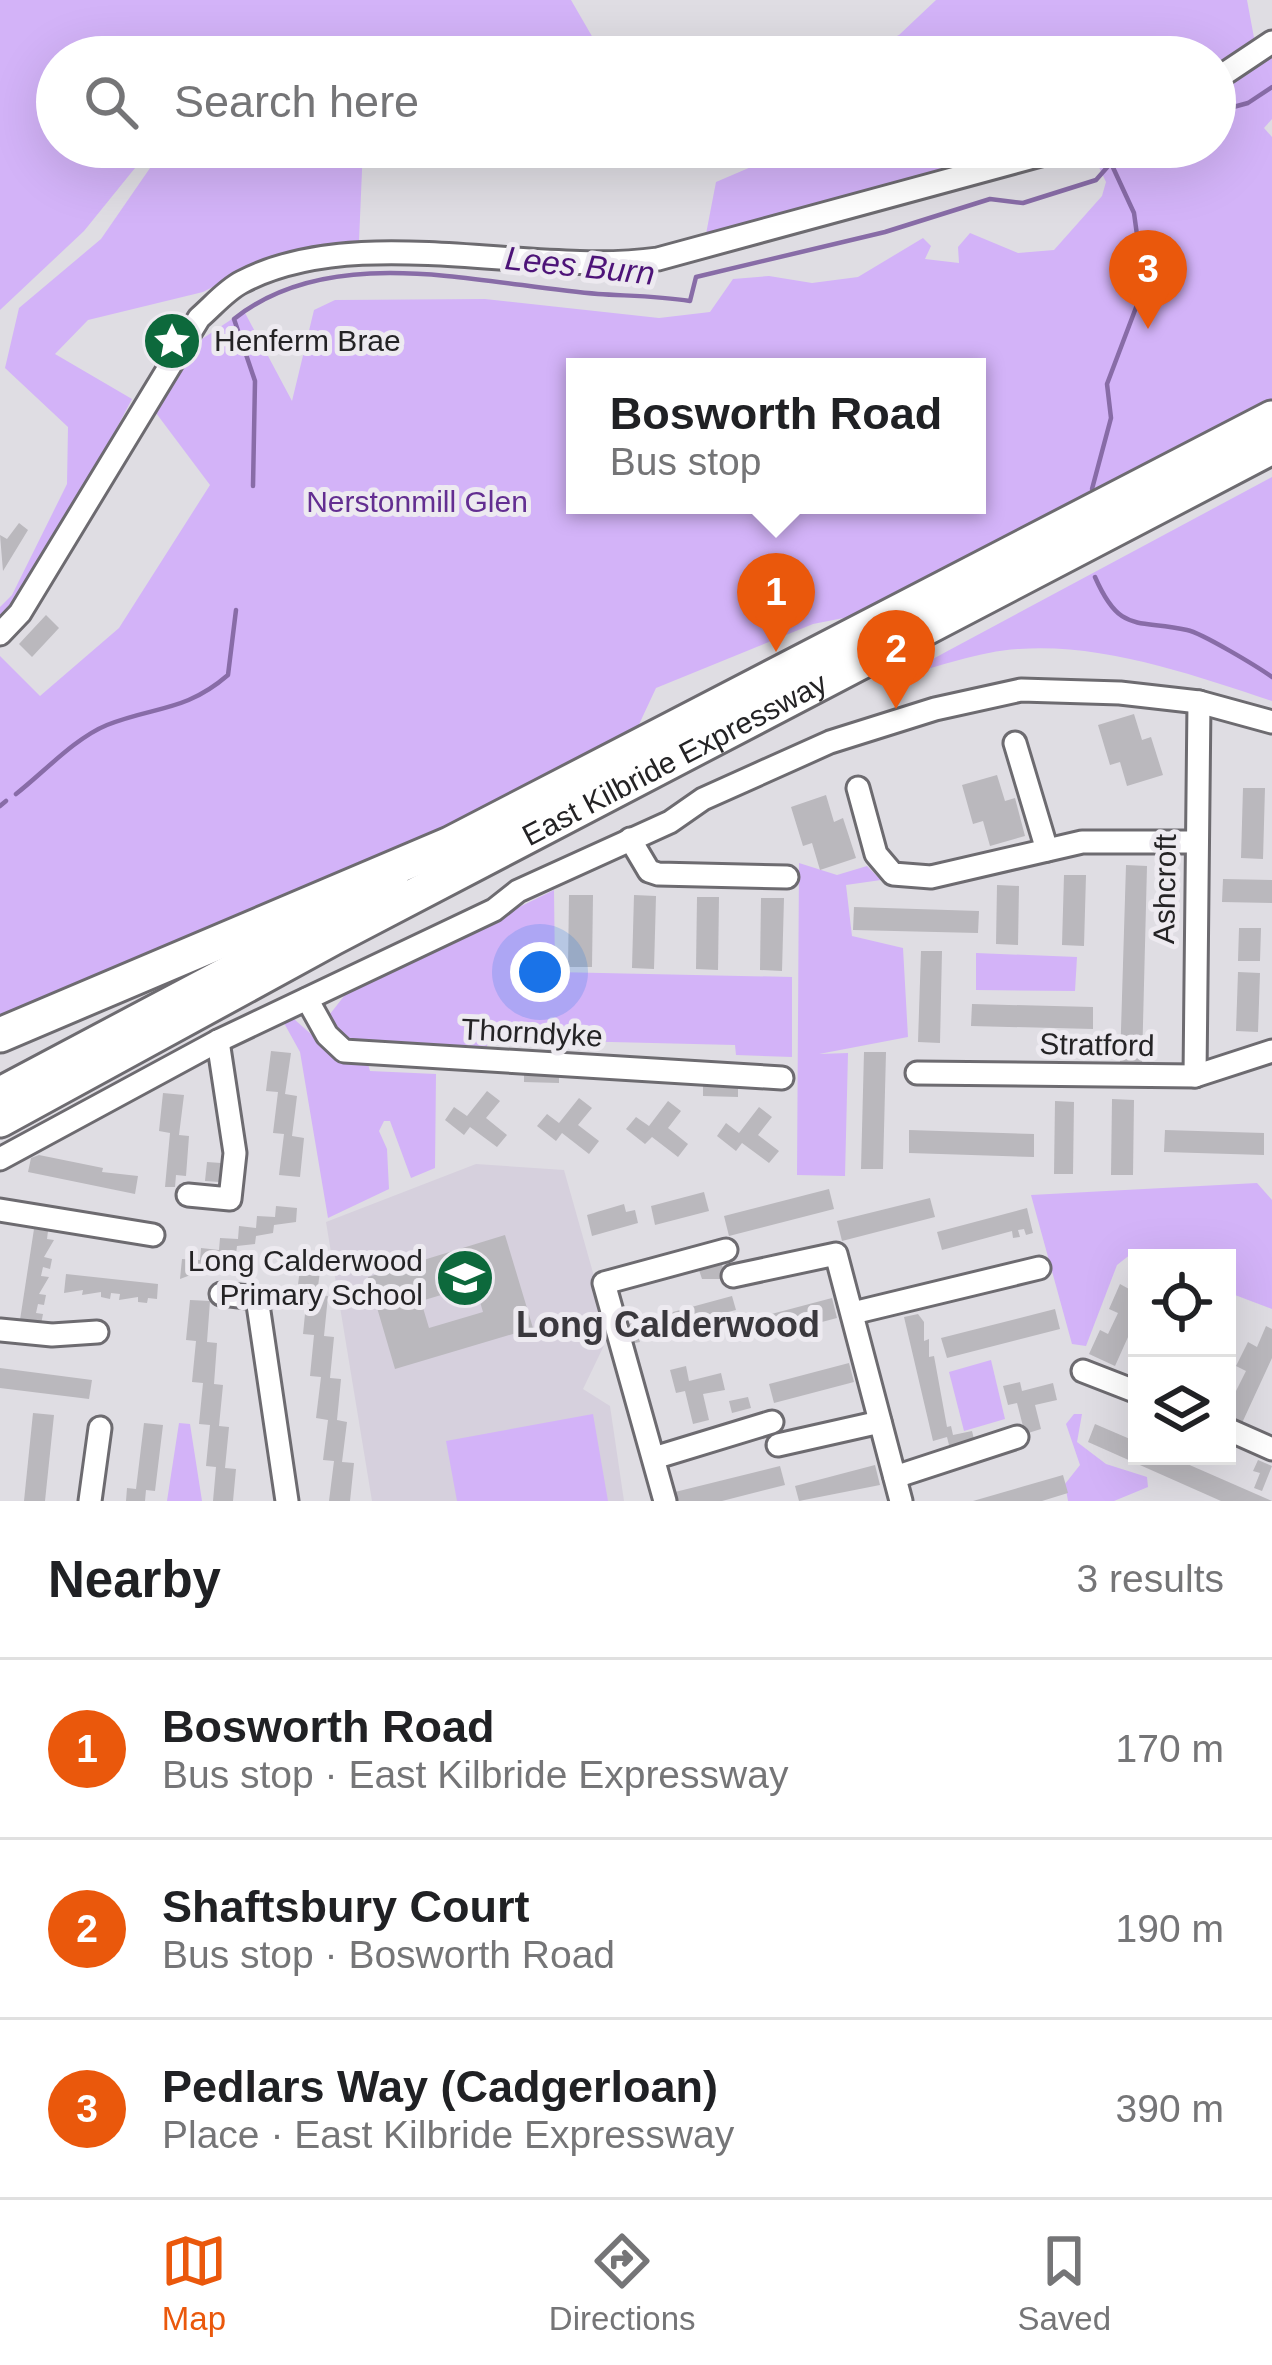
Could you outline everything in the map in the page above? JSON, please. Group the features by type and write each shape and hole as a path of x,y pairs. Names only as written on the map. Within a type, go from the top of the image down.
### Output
{"highway":[{"name":"East Kilbride Expressway","path":"0,1035 450,844 1272,418"},
{"name":"East Kilbride Expressway","path":"0,1120 333,938 1272,447"}],"main road":[{"name":"East Kilbride Expressway","path":"0,1091 757,688"},
{"name":"East Kilbride Expressway","path":"0,1108 333,938"}],"street":[{"path":"1236,66 1272,43"},
{"path":"0,634 20,613 199,318 241,283 304,262 400,252 606,267 658,260 993,168"},
{"path":"0,1159 218,1041 670,822 703,799 830,742 935,709 1021,690 1199,702 1272,722"},
{"name":"Ashcroft","path":"1195,1076 1199,702"},
{"path":"1015,743 1047,850"},
{"path":"857,788 876,854 893,874 932,877 1082,842 1196,842"},
{"path":"630,839 649,871 658,874 787,877"},
{"name":"Thorndyke","path":"307,999 327,1035 344,1051 782,1078"},
{"path":"188,1195 230,1199 235,1153 218,1041"},
{"name":"Stratford","path":"917,1073 1195,1076 1272,1051"},
{"path":"0,1210 153,1234"},
{"path":"665,1501 604,1283 726,1250"},
{"path":"733,1276 836,1254 901,1501"},
{"path":"853,1313 1040,1268"},
{"path":"221,1294 256,1298 286,1501"},
{"path":"0,1330 52,1335 97,1332"},
{"path":"1083,1371 1128,1388"},
{"path":"654,1458 772,1422"},
{"path":"778,1445 880,1422"},
{"path":"90,1501 100,1428"},
{"path":"1236,1434 1272,1449"},
{"path":"895,1477 1016,1438"}],"shaded area":[{"name":"Long Calderwood Primary School","path":"476,1164 564,1170 610,1333 583,1389 610,1406 624,1501 372,1501 326,1222"}],"green space":[{"path":"0,0 571,0 592,36 36,36 36,168 135,168 84,231 0,310"},
{"path":"936,0 1247,0 1255,43 1236,54 1236,36 899,35"},
{"name":"Nerstonmill Glen","path":"1272,53 1272,119 1264,128 1272,137 1272,399 864,614 813,624 656,688 635,733 355,873 0,1021 0,656 40,696 119,628 210,485 156,413 196,343 244,311 292,401 314,310 335,300 485,299 659,318 710,312 733,279 769,276 812,283 858,277 923,238 931,246 925,259 959,263 958,247 970,233 1018,253 1054,250 1102,196 1106,182 1099,168 1236,168 1236,80"},
{"path":"150,168 362,168 359,241 279,253 203,292 88,320 55,354 132,399 29,595 0,626 0,607 12,595 67,484 68,427 5,368 19,308 101,239"},
{"path":"749,168 968,168 706,234 716,182"},
{"path":"1272,477 1272,701 1148,663 1051,648 989,653 901,676"},
{"path":"799,863 837,875 867,866 881,880 846,885 852,936 903,948 908,1037 819,1054 848,1053 845,1176 797,1175"},
{"path":"554,890 555,972 792,977 792,1057 736,1055 735,1045 488,1039 486,1052 357,1048 328,1027 330,1014 348,991"},
{"path":"976,953 1077,957 1075,991 976,990"},
{"path":"294,1019 321,1043 367,1061 370,1071 436,1074 435,1168 411,1178 390,1121 384,1121 379,1131 387,1149 389,1189 328,1218 300,1052 284,1023"},
{"path":"1257,1183 1272,1200 1272,1309 1236,1295 1236,1249 1128,1249 1128,1256 1117,1265 1086,1346 1072,1344 1031,1195"},
{"path":"991,1360 1005,1419 964,1431 949,1372"},
{"path":"593,1414 608,1501 457,1501 446,1441"},
{"path":"1074,1414 1082,1414 1077,1442 1106,1464 1147,1477 1148,1487 1114,1501 1068,1501 1065,1484 1080,1465 1066,1424"},
{"path":"179,1423 190,1424 202,1501 167,1501"}],"building":[{"path":"19,523 28,530 3,571 0,535 7,539"},
{"path":"46,615 59,628 32,657 19,644"},
{"path":"1134,714 1142,740 1151,737 1163,775 1127,786 1120,762 1110,765 1098,725"},
{"path":"997,775 1005,801 1015,798 1025,836 990,846 983,821 973,824 962,785"},
{"path":"1243,788 1265,788 1263,859 1241,858"},
{"path":"826,795 834,822 843,818 856,858 820,870 812,843 803,846 791,807"},
{"path":"1126,865 1147,866 1142,1063 1120,1063"},
{"path":"1064,875 1086,875 1084,946 1062,945"},
{"path":"1223,879 1272,880 1272,903 1222,902"},
{"path":"997,885 1019,886 1018,945 996,944"},
{"path":"569,895 593,895 592,967 568,967"},
{"path":"634,895 656,896 654,969 632,968"},
{"path":"697,897 719,897 718,970 696,969"},
{"path":"761,898 784,898 782,971 760,970"},
{"path":"854,907 979,911 978,933 853,930"},
{"path":"1239,928 1261,928 1260,961 1238,961"},
{"path":"921,951 942,951 940,1043 918,1042"},
{"path":"1238,972 1260,973 1258,1032 1236,1031"},
{"path":"972,1004 1093,1007 1093,1029 971,1026"},
{"path":"271,1051 291,1053 285,1094 297,1096 292,1136 304,1138 300,1177 279,1175 284,1134 273,1133 278,1092 266,1091"},
{"path":"864,1052 886,1052 883,1169 861,1169"},
{"path":"524,1069 559,1070 559,1083 524,1082"},
{"path":"703,1083 738,1083 738,1097 703,1096"},
{"path":"487,1091 500,1101 486,1118 507,1135 497,1147 470,1127 464,1135 445,1120 454,1107 467,1116"},
{"path":"163,1093 184,1095 179,1135 189,1136 186,1176 176,1175 175,1187 165,1187 170,1133 159,1131"},
{"path":"579,1098 592,1108 578,1125 599,1141 589,1154 562,1133 556,1141 537,1126 547,1114 559,1123"},
{"path":"1112,1099 1134,1100 1133,1175 1111,1175"},
{"path":"668,1101 681,1111 668,1128 688,1144 678,1157 652,1137 645,1144 626,1129 636,1117 649,1126"},
{"path":"1055,1101 1074,1102 1073,1174 1054,1174"},
{"path":"759,1107 772,1117 758,1135 779,1151 769,1163 742,1143 736,1151 717,1136 726,1123 739,1133"},
{"path":"909,1130 1034,1134 1034,1157 909,1153"},
{"path":"1165,1130 1264,1133 1264,1155 1164,1152"},
{"path":"39,1155 138,1176 135,1194 28,1172 31,1158"},
{"path":"207,1162 221,1163 219,1182 205,1181"},
{"path":"829,1189 834,1209 729,1236 724,1216"},
{"path":"704,1192 709,1211 655,1225 651,1206"},
{"path":"930,1198 935,1217 842,1241 837,1221"},
{"path":"624,1204 626,1212 635,1210 638,1223 592,1236 587,1215"},
{"path":"276,1206 297,1208 296,1222 274,1225 273,1233 256,1236 255,1244 237,1246 236,1254 218,1257 217,1265 180,1279 182,1259 200,1260 201,1248 219,1250 220,1238 238,1239 239,1226 256,1228 257,1216 275,1217"},
{"path":"1027,1208 1033,1233 1018,1230 1020,1237 1013,1238 1012,1231 942,1250 937,1232"},
{"path":"34,1229 48,1231 47,1239 54,1240 44,1257 52,1259 50,1269 43,1267 41,1276 49,1277 39,1294 46,1295 36,1313 43,1314 41,1324 20,1320"},
{"path":"505,1235 533,1328 395,1369 368,1277","holes":["475,1285 483,1312 429,1328 421,1301"]},
{"path":"302,1252 322,1254 317,1295 328,1296 324,1336 334,1337 330,1378 341,1379 337,1420 347,1422 342,1462 354,1463 350,1501 329,1501 334,1461 323,1460 328,1420 316,1418 321,1377 310,1376 314,1335 303,1334 307,1294 297,1293"},
{"path":"721,1261 726,1279 702,1279 698,1267"},
{"path":"66,1274 158,1284 157,1299 148,1298 147,1303 138,1302 138,1297 119,1300 120,1294 111,1293 110,1299 101,1297 101,1292 64,1293"},
{"path":"1120,1284 1128,1288 1128,1337 1115,1366 1089,1354 1100,1330 1108,1334 1118,1313 1109,1309"},
{"path":"732,1296 736,1310 728,1312 729,1318 693,1322 694,1328 685,1331 683,1325 666,1335 665,1329 648,1340 647,1334 638,1336 640,1342 630,1344 625,1325"},
{"path":"832,1298 837,1318 757,1339 752,1319"},
{"path":"190,1300 210,1301 207,1342 217,1343 214,1384 223,1385 219,1426 229,1427 225,1468 236,1469 233,1501 213,1501 216,1467 206,1466 210,1425 199,1424 203,1383 192,1382 196,1341 186,1340"},
{"path":"1055,1309 1060,1329 947,1358 941,1338"},
{"path":"918,1314 924,1322 924,1341 929,1339 929,1357 934,1356 947,1427 951,1426 953,1435 972,1431 975,1443 950,1449 947,1437 933,1441 904,1317"},
{"path":"1266,1326 1272,1329 1272,1358 1242,1423 1236,1420 1236,1391 1246,1371 1236,1366 1248,1342 1257,1347"},
{"path":"849,1363 854,1382 774,1403 769,1384"},
{"path":"686,1366 689,1381 721,1373 725,1390 703,1394 709,1420 693,1424 685,1391 676,1393 670,1370"},
{"path":"0,1368 92,1380 89,1399 0,1388"},
{"path":"1020,1382 1022,1391 1053,1383 1057,1400 1035,1405 1041,1429 1025,1434 1017,1403 1008,1405 1003,1386"},
{"path":"748,1397 751,1408 732,1413 729,1401"},
{"path":"33,1413 54,1415 45,1501 24,1501"},
{"path":"144,1423 163,1425 155,1491 146,1490 145,1501 126,1501 127,1488 136,1489"},
{"path":"1095,1424 1128,1438 1128,1460 1088,1442"},
{"path":"1258,1460 1272,1466 1262,1491 1254,1488 1260,1473 1253,1471"},
{"path":"875,1465 880,1485 799,1501 795,1486"},
{"path":"1140,1465 1190,1465 1272,1501 1221,1501"},
{"path":"780,1466 785,1485 722,1501 678,1501 675,1492"},
{"path":"1063,1475 1068,1493 1042,1501 973,1501"}],"waterway":[{"name":"Lees Burn","path":"1236,106 1272,87"},
{"name":"Lees Burn","path":"253,486 255,381 234,319 273,295 317,280 410,274 690,301 696,277 885,232 990,199 1023,203 1096,180 1107,168"},
{"path":"1113,168 1134,213 1141,264"},
{"path":"1092,489 1111,418 1107,384 1140,297 1141,280"},
{"path":"1095,577 1122,616 1194,632 1272,677"},
{"name":"Lees Burn","path":"16,794 95,731 198,696 228,675 236,610"},
{"name":"Lees Burn","path":"0,806 6,801"}],"place":[{"name":"Pedlars Way (Cadgerloan)","path":"1148,329"},
{"name":"Henferm Brae","path":"172,341"},
{"name":"Bosworth Road","path":"776,652"},
{"name":"Shaftsbury Court","path":"896,709"},
{"name":"Long Calderwood Primary School","path":"465,1278"}],"district":[{"name":"Long Calderwood","path":"668,1324"}]}
